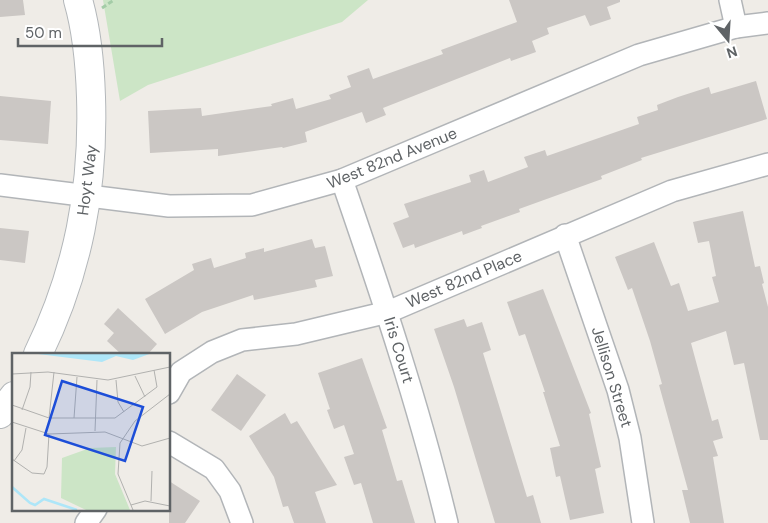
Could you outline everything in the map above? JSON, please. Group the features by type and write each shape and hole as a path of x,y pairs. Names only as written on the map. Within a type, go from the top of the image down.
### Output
{"street":[{"name":"Hoyt Way","path":"38,353 51,326 74,264 87,195 92,142 90,76 78,0"},
{"path":"730,0 736,27"},
{"name":"West 82nd Avenue","path":"0,184 169,206 252,205 342,180 639,55 736,27 768,23"},
{"name":"West 82nd Place","path":"170,391 181,372 212,352 242,340 296,334 388,312 564,235 672,191 768,164"},
{"name":"Iris Court","path":"342,180 388,312 428,444 447,523"},
{"name":"Jellison Street","path":"564,235 618,390 630,438 643,523"},
{"path":"0,414 12,399"},
{"path":"170,443 214,468 230,491 242,523"},
{"path":"86,523 95,510"}],"green space":[{"path":"103,0 368,0 342,22 148,85 120,101"}],"building":[{"path":"0,0 23,0 25,15 0,17"},
{"path":"509,0 620,0 620,2 607,7 611,19 590,26 585,15 547,28 549,34 532,41 536,52 511,61 510,58 383,108 386,115 366,123 362,112 305,132 307,142 283,148 218,156 218,149 150,153 148,111 201,108 202,116 272,106 271,104 293,98 296,109 331,99 329,95 351,87 347,76 369,68 373,79 443,54 441,50 517,22"},
{"path":"756,81 767,119 641,158 642,160 601,176 602,179 519,209 520,212 481,226 482,228 463,235 462,231 415,248 414,244 403,248 393,223 409,217 404,204 471,182 469,175 484,170 488,182 528,167 524,157 545,150 547,156 639,124 637,117 658,110 657,105 678,97 709,87 711,94"},
{"path":"0,96 51,101 48,144 0,140"},
{"path":"743,211 755,267 760,266 768,307 768,440 760,440 744,363 734,365 726,331 691,343 712,421 718,419 723,438 713,441 718,456 713,457 724,523 690,523 682,490 688,490 659,385 662,384 650,341 632,288 628,290 615,257 654,242 671,286 679,283 688,311 719,302 712,277 716,276 709,241 698,243 693,222"},
{"path":"0,228 29,231 25,263 0,260"},
{"path":"312,239 315,248 325,246 333,276 315,280 317,287 254,300 253,295 202,312 165,334 145,299 194,270 192,264 211,258 214,268 246,258 245,253 264,248 264,252"},
{"path":"543,289 591,413 589,414 601,467 595,469 604,513 570,520 560,476 556,477 550,448 560,446 543,392 545,392 525,334 519,336 507,302"},
{"path":"118,308 157,344 149,353 120,353 107,341 114,333 104,324"},
{"path":"464,319 467,327 482,322 491,350 483,353 527,497 533,495 541,523 495,523 454,387 434,329"},
{"path":"362,358 387,428 382,430 397,481 402,480 415,523 373,523 361,483 354,485 344,457 354,454 344,425 334,429 327,410 330,409 318,373"},
{"path":"237,374 266,395 241,431 211,410"},
{"path":"285,413 291,424 297,421 337,485 315,492 326,523 294,523 288,506 283,507 274,477 249,436"},
{"path":"170,482 200,501 185,523 169,523"}]}
